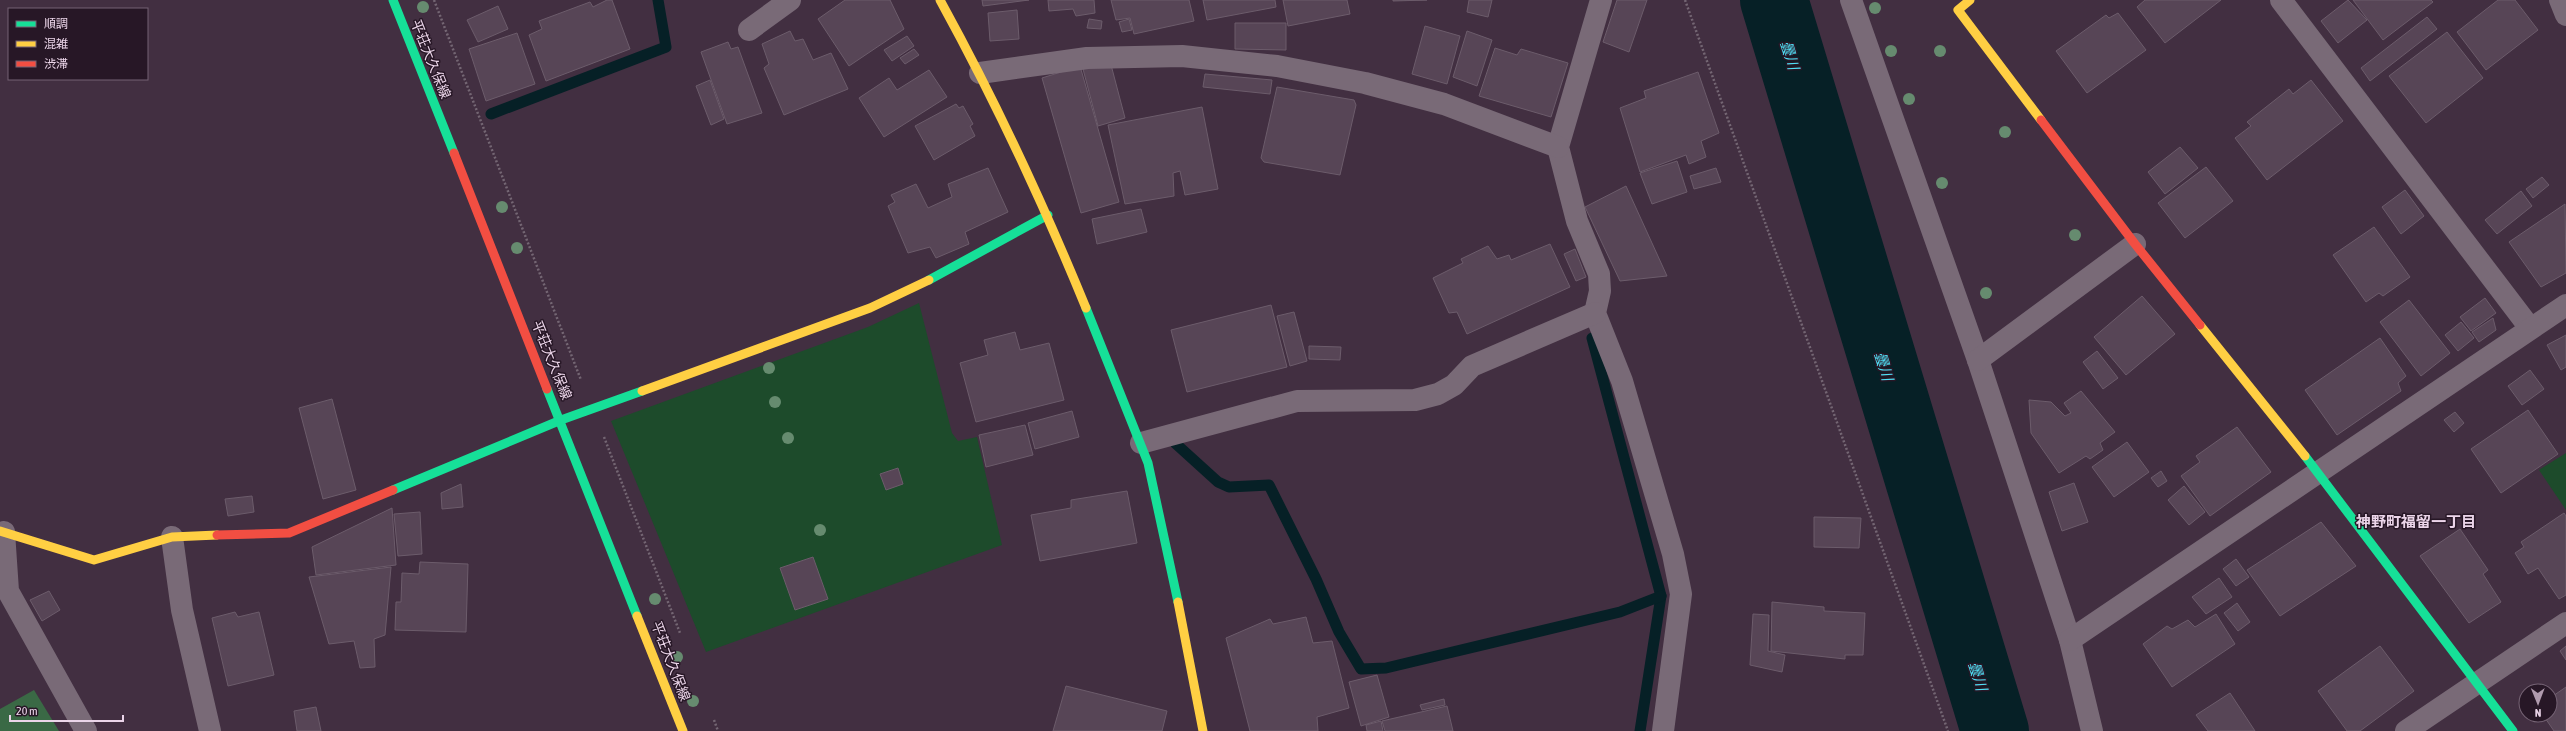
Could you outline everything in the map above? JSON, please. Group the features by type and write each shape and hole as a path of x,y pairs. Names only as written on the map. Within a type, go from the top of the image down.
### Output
{"street":[{"name":"平荘大久保線","path":"393,0 561,420 683,731"},
{"path":"748,30 790,0"},
{"path":"940,0 980,73 1048,215 1141,443 1148,463 1182,619 1203,731"},
{"path":"1602,0 1558,147 1577,221 1599,274 1600,291 1595,313 1622,381 1673,554 1681,594 1663,731"},
{"path":"1851,0 1978,360 2070,640 2092,731"},
{"path":"2281,0 2530,328"},
{"path":"2560,0 2566,15"},
{"path":"1960,3 2135,244 2319,473 2479,683 2513,731"},
{"path":"980,73 1095,58 1182,56 1277,66 1365,83 1444,104 1558,147"},
{"path":"86,731 4,592 2,532 94,560 172,536 289,533 561,420 870,308 922,284 1048,215"},
{"path":"1978,360 2135,244"},
{"path":"2070,640 2566,305"},
{"path":"1141,443 1297,401 1415,400 1438,394 1454,385 1472,366 1595,313"},
{"path":"172,536 182,610 210,731"},
{"path":"2406,731 2566,623"}],"path":[{"path":"434,0 583,383"},
{"path":"1685,0 1948,731"},
{"path":"603,434 681,635"},
{"path":"713,716 718,731"}],"green space":[{"path":"919,303 952,433 958,441 977,437 1002,545 706,652 611,421 868,327"},
{"path":"2566,453 2566,510 2539,470"},
{"path":"34,690 59,731 0,731 0,709"}],"building":[{"path":"607,0 612,0 630,49 546,81 529,35 542,29 539,21 590,2 593,7"},
{"path":"845,0 890,0 904,29 849,66 818,19"},
{"path":"982,0 1029,0 983,6"},
{"path":"1048,0 1094,0 1095,13 1076,16 1073,9 1049,11"},
{"path":"1111,0 1189,0 1194,21 1134,34 1130,18 1116,20"},
{"path":"1203,0 1275,0 1276,7 1207,20"},
{"path":"1283,0 1347,0 1350,14 1288,26"},
{"path":"1393,0 1427,0 1393,1"},
{"path":"1469,0 1492,0 1488,17 1467,12"},
{"path":"1617,0 1647,0 1629,52 1603,42"},
{"path":"2145,0 2221,0 2165,43 2137,7"},
{"path":"2348,0 2367,20 2338,43 2321,21"},
{"path":"2353,0 2431,0 2433,2 2383,40"},
{"path":"2498,0 2515,0 2538,30 2486,70 2457,32"},
{"path":"498,6 508,29 478,42 467,20"},
{"path":"1017,10 1019,39 990,41 988,13"},
{"path":"2118,13 2146,50 2087,93 2056,51 2106,15 2109,18"},
{"path":"2427,17 2437,29 2370,81 2361,68"},
{"path":"1089,19 1102,21 1101,29 1087,28"},
{"path":"1129,19 1132,30 1122,32 1119,22"},
{"path":"1235,23 1286,23 1286,50 1235,49"},
{"path":"1425,26 1460,36 1447,84 1412,74"},
{"path":"790,31 795,41 803,39 813,60 831,53 848,89 784,115 764,68 769,64 762,44"},
{"path":"1467,31 1492,40 1477,86 1453,77"},
{"path":"2447,32 2483,78 2426,123 2389,76"},
{"path":"517,33 535,84 486,101 469,49"},
{"path":"907,36 914,46 892,61 884,50"},
{"path":"728,42 731,49 738,47 762,113 727,124 701,52"},
{"path":"1495,48 1517,55 1521,49 1568,63 1551,117 1479,96"},
{"path":"914,49 919,55 905,64 900,58"},
{"path":"1110,61 1125,118 1098,126 1083,69"},
{"path":"1080,66 1119,202 1081,213 1042,78"},
{"path":"929,70 947,97 884,137 859,98 889,78 897,90"},
{"path":"1698,72 1719,133 1701,141 1706,157 1689,164 1686,155 1640,172 1620,108 1646,98 1644,91"},
{"path":"1205,74 1272,80 1270,94 1203,87"},
{"path":"710,80 724,119 711,125 696,86"},
{"path":"2311,80 2343,121 2267,180 2235,138 2251,126 2247,122 2289,89 2293,94"},
{"path":"1277,87 1354,100 1356,105 1340,175 1264,162 1261,158"},
{"path":"956,104 959,108 963,106 973,124 970,126 975,136 934,160 915,126"},
{"path":"1202,107 1218,189 1185,195 1180,171 1173,173 1174,196 1125,204 1108,125"},
{"path":"2180,147 2198,168 2165,194 2148,172"},
{"path":"1677,161 1687,192 1652,204 1640,173"},
{"path":"2206,167 2233,201 2185,238 2158,203"},
{"path":"988,168 1008,212 965,232 969,244 936,258 930,247 908,253 888,206 895,202 891,195 916,184 928,208 952,197 948,184"},
{"path":"1716,168 1721,182 1694,189 1690,176"},
{"path":"2542,177 2549,185 2533,198 2526,189"},
{"path":"1626,186 1667,276 1620,281 1585,207"},
{"path":"2405,190 2424,216 2401,234 2382,207"},
{"path":"2521,191 2532,206 2497,234 2485,220"},
{"path":"2565,204 2566,273 2541,287 2509,242"},
{"path":"1141,209 1147,232 1097,244 1092,219"},
{"path":"2374,227 2410,277 2383,296 2379,293 2366,302 2333,255"},
{"path":"1550,244 1570,287 1467,334 1457,312 1449,313 1433,278 1463,263 1461,259 1488,246 1497,259 1509,255 1511,260"},
{"path":"1575,249 1586,277 1576,281 1564,254"},
{"path":"2142,296 2175,334 2126,375 2094,337"},
{"path":"2485,298 2496,313 2471,331 2460,317"},
{"path":"2409,300 2450,353 2421,376 2380,322"},
{"path":"1271,305 1287,367 1187,392 1171,330"},
{"path":"1294,312 1307,361 1290,366 1277,316"},
{"path":"2493,318 2496,330 2479,342 2472,332"},
{"path":"2461,322 2474,338 2458,351 2445,335"},
{"path":"1015,332 1020,350 1049,343 1064,400 976,422 960,363 988,355 984,340"},
{"path":"2566,335 2566,367 2561,370 2547,345"},
{"path":"2380,338 2406,376 2398,383 2401,391 2337,435 2305,390"},
{"path":"1309,346 1341,347 1340,360 1309,359"},
{"path":"2097,351 2118,378 2103,389 2083,362"},
{"path":"2530,370 2544,389 2522,405 2508,386"},
{"path":"2081,391 2115,432 2100,443 2103,450 2090,459 2086,456 2059,473 2031,433 2029,400 2051,402 2065,416 2071,413 2064,403"},
{"path":"332,399 356,490 323,499 299,408"},
{"path":"2528,410 2558,454 2501,493 2471,449"},
{"path":"1072,411 1079,437 1035,449 1028,423"},
{"path":"2455,412 2464,423 2454,432 2444,420"},
{"path":"1025,425 1033,455 986,467 979,435"},
{"path":"2237,427 2271,472 2210,516 2181,476 2200,462 2196,456"},
{"path":"2127,442 2149,472 2114,497 2092,467"},
{"path":"898,468 903,484 886,490 880,474"},
{"path":"2161,471 2167,481 2158,487 2151,478"},
{"path":"2074,483 2088,522 2062,531 2049,492"},
{"path":"461,484 463,507 442,509 441,493"},
{"path":"2184,486 2205,512 2189,525 2168,500"},
{"path":"1127,491 1137,543 1040,561 1031,515 1071,508 1071,500"},
{"path":"252,496 254,512 228,516 225,499"},
{"path":"392,508 396,565 316,575 312,547"},
{"path":"420,512 422,554 398,556 394,514"},
{"path":"2564,513 2566,516 2566,595 2559,599 2538,568 2528,574 2515,553 2524,547 2521,542"},
{"path":"1814,517 1861,518 1859,548 1814,547"},
{"path":"2321,522 2356,566 2280,616 2247,570"},
{"path":"2460,529 2488,570 2483,574 2501,602 2469,623 2420,556"},
{"path":"813,557 828,599 795,610 780,568"},
{"path":"2236,559 2249,577 2236,586 2223,569"},
{"path":"420,562 468,564 466,632 395,630 396,602 401,602 402,573 419,574"},
{"path":"391,567 385,635 374,639 375,667 360,668 354,641 329,644 309,577"},
{"path":"2219,578 2232,597 2206,614 2192,597"},
{"path":"49,591 60,610 42,621 30,600"},
{"path":"1772,602 1824,607 1824,611 1865,613 1863,655 1845,655 1845,659 1771,651"},
{"path":"2237,603 2250,622 2238,631 2224,613"},
{"path":"235,612 238,617 259,612 274,675 228,686 212,618"},
{"path":"1753,614 1769,615 1768,651 1785,655 1782,672 1750,665"},
{"path":"2216,614 2235,644 2172,687 2143,644 2167,626 2172,629 2188,620 2195,627"},
{"path":"1306,617 1313,643 1332,641 1349,708 1317,717 1318,731 1250,731 1226,638 1270,619 1273,624"},
{"path":"2380,646 2414,691 2360,731 2347,731 2318,691"},
{"path":"2566,646 2566,660 2560,651"},
{"path":"1377,675 1389,717 1361,726 1349,682"},
{"path":"1066,686 1167,711 1162,731 1053,731"},
{"path":"2566,687 2566,731 2554,731 2548,723 2558,723 2558,692"},
{"path":"2230,693 2255,731 2208,731 2196,715"},
{"path":"1444,699 1445,705 1422,710 1420,705"},
{"path":"1447,706 1453,731 1385,731 1382,721"},
{"path":"316,707 321,731 297,731 294,711"},
{"path":"1381,721 1383,731 1367,731 1366,725"}],"waterway":[{"path":"491,114 666,47 658,0"},
{"name":"曇川","path":"1774,0 1995,731"},
{"path":"1592,338 1661,596 1640,731"},
{"path":"1175,443 1218,482 1229,487 1269,485 1316,579 1339,632 1361,669 1386,668 1620,612 1661,596"}],"traffic: fast":[{"path":"393,0 454,153"},
{"path":"929,280 1048,215"},
{"path":"1086,308 1148,463 1178,602"},
{"path":"547,389 637,616"},
{"path":"393,490 561,420 642,391"},
{"path":"2305,456 2513,731"}],"traffic: slow":[{"path":"940,0 1018,152 1086,308"},
{"path":"1970,0 1958,10 2041,120"},
{"path":"642,391 870,308 929,280"},
{"path":"2200,325 2305,456"},
{"path":"0,531 94,560 172,537 217,535"},
{"path":"1178,602 1203,731"},
{"path":"637,616 683,731"}],"traffic: jam":[{"path":"2041,120 2135,244 2200,325"},
{"path":"454,153 547,389"},
{"path":"217,535 289,533 393,490"}],"district":[{"name":"神野町福留一丁目","path":"2416,521"}]}
